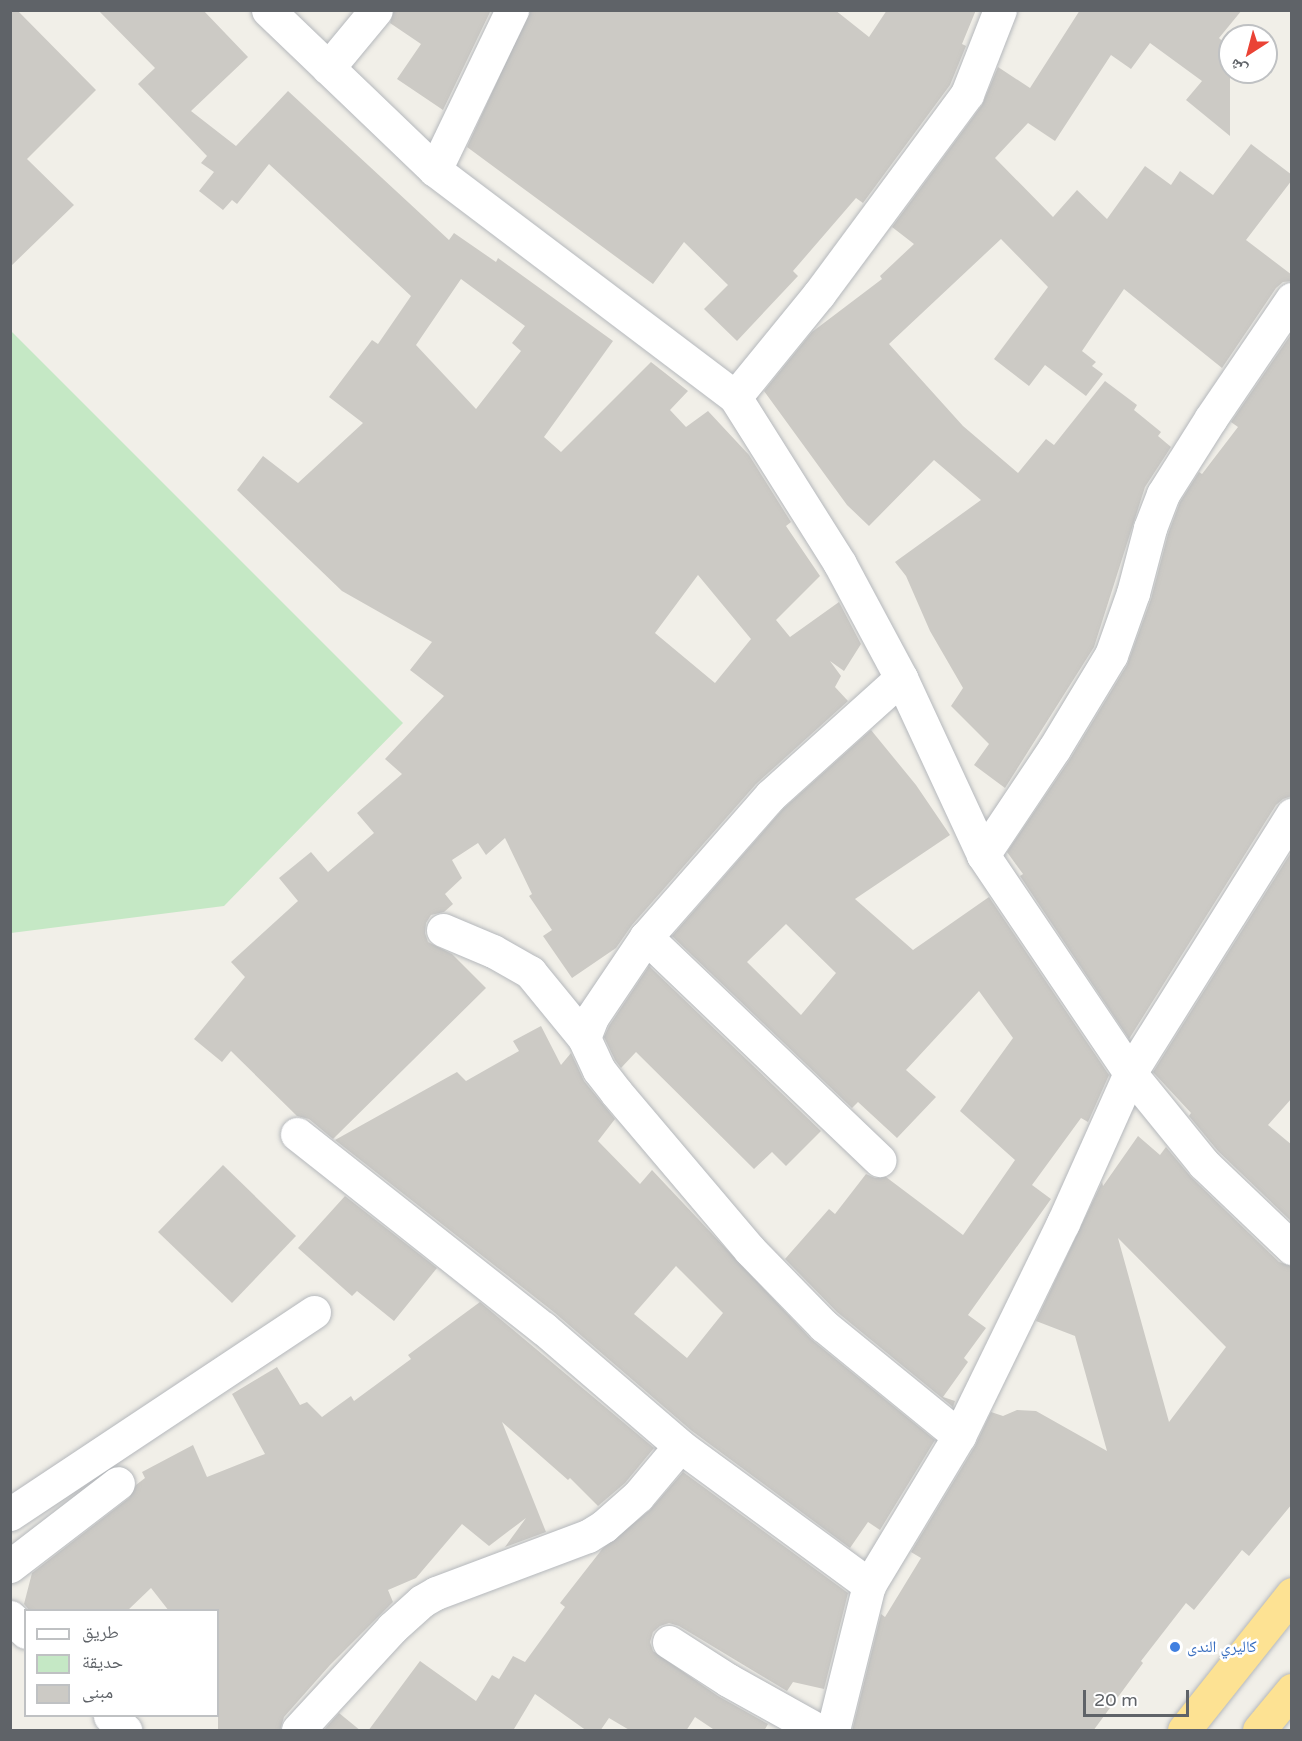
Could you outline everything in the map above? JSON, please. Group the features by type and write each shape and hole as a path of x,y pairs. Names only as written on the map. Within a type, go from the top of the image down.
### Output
{"highway":[{"path":"1184,1731 1292,1594"},
{"path":"1259,1731 1292,1690"}],"street":[{"path":"268,10 435,170 735,397 840,564 901,678 983,855 1130,1072 1204,1164 1292,1248"},
{"path":"328,68 376,10"},
{"path":"435,170 512,10"},
{"path":"735,397 819,294 967,94 1000,10"},
{"path":"983,855 1054,749 1111,655 1133,593 1150,528 1163,494 1210,418 1292,299"},
{"path":"584,1038 592,1017 646,937 770,796 901,678"},
{"path":"833,1731 869,1585 959,1436 1063,1224 1130,1072 1292,815"},
{"path":"443,930 493,951 530,972 584,1038 599,1070 616,1092 750,1250 824,1326 959,1436"},
{"path":"646,937 879,1160"},
{"path":"297,1134 543,1328 680,1446 869,1585"},
{"path":"10,1514 314,1312"},
{"path":"298,1731 392,1628 422,1601 436,1593 588,1536 604,1526 638,1496 680,1446"},
{"path":"13,1561 118,1483"},
{"path":"10,1617 24,1630"},
{"path":"669,1642 728,1680 818,1731"},
{"path":"111,1717 125,1731"}],"green space":[{"path":"10,330 403,723 224,906 11,933"}],"building":[{"path":"10,10 17,10 96,90 27,159 74,205 10,267"},
{"path":"98,10 203,10 248,57 191,111 236,146 288,91 449,240 454,233 496,262 498,258 613,341 544,437 561,452 651,362 688,391 670,410 686,427 708,411 749,455 791,522 786,526 820,576 776,620 790,637 839,602 861,644 844,671 830,661 841,676 835,687 848,701 756,784 632,925 616,948 572,978 543,936 552,930 529,896 532,894 505,838 486,855 478,843 452,860 462,878 445,894 453,904 444,912 431,915 426,923 425,933 428,942 452,954 486,988 333,1139 309,1119 297,1116 231,1051 222,1062 194,1039 245,977 231,962 298,901 279,878 311,852 328,872 374,833 357,813 402,774 385,759 444,696 410,670 432,642 342,591 237,490 263,456 298,483 363,423 329,397 372,340 378,344 411,296 269,164 237,204 232,200 223,210 199,191 214,172 201,163 207,156 138,84 155,68","holes":["461,279 525,326 512,343 521,351 476,409 416,345","698,575 751,639 715,683 655,633"]},
{"path":"394,10 491,10 443,110 397,79 421,44 390,23"},
{"path":"530,10 835,10 869,37 887,10 976,10 962,44 966,46 950,85 863,203 856,198 793,271 798,276 737,341 704,309 728,285 684,242 653,284 467,147"},
{"path":"1080,10 1242,10 1230,24 1218,24 1218,84 1230,84 1230,136 1186,100 1202,81 1150,43 1131,69 1111,55 1055,141 1028,123 995,158 1053,217 1077,190 1107,219 1145,166 1171,185 1180,171 1213,195 1251,144 1292,175 1292,180 1246,240 1292,275 1292,281 1283,282 1276,288 1222,368 1124,289 1082,351 1096,362 1092,366 1103,374 1086,396 1045,365 1029,386 994,359 1048,287 1001,239 889,344 963,426 1018,473 1046,439 1054,445 1105,381 1137,405 1134,410 1161,432 1158,436 1171,447 1145,487 1094,647 1005,788 974,765 989,744 951,706 963,688 930,631 906,576 895,562 981,500 934,460 869,526 847,505 764,391 812,332 882,279 880,276 914,244 892,227 982,105 998,67 1030,88"},
{"path":"1292,333 1292,796 1276,805 1129,1039 1020,876 1023,874 1007,852 1070,759 1127,665 1151,599 1168,534 1180,502 1199,472 1202,474 1238,427 1231,422"},
{"path":"871,730 916,785 950,835 855,899 913,950 989,897 1109,1075 1088,1122 1081,1118 1032,1185 1051,1199 968,1315 986,1328 964,1358 968,1362 943,1397 955,1401 953,1407 837,1312 785,1259 829,1209 835,1214 866,1174 875,1178 886,1177 963,1235 1015,1160 960,1111 1013,1038 979,991 906,1070 936,1097 897,1138 858,1102 852,1108 672,936 783,809","holes":["786,924 836,973 801,1015 747,962"]},
{"path":"1292,851 1292,1098 1268,1125 1292,1145 1292,1222 1218,1151 1189,1116 1191,1113 1153,1072"},
{"path":"649,966 821,1131 786,1166 772,1152 754,1169 636,1052 621,1068 615,1060 604,1037"},
{"path":"541,1026 561,1065 571,1053 584,1081 615,1119 598,1141 640,1184 652,1170 811,1339 935,1440 880,1530 868,1522 850,1548 692,1431 555,1313 335,1140 457,1072 466,1081 519,1051 513,1041","holes":["676,1266 723,1313 687,1358 634,1314"]},
{"path":"1138,1136 1160,1155 1166,1147 1191,1177 1279,1262 1292,1266 1292,1504 1249,1556 1242,1550 1194,1610 1186,1603 1141,1661 1143,1663 1093,1731 852,1731 881,1614 885,1617 921,1558 911,1552 975,1446 991,1412 1003,1416 1017,1410 1036,1411 1107,1451 1075,1336 1036,1321 1102,1182 1103,1186","holes":["1118,1238 1226,1347 1169,1422"]},
{"path":"223,1165 296,1236 232,1303 158,1232"},
{"path":"345,1196 437,1268 394,1321 357,1291 352,1296 298,1248"},
{"path":"480,1302 654,1448 625,1483 598,1506 570,1478 568,1480 502,1422 546,1532 505,1547 526,1518 489,1546 462,1524 416,1578 388,1590 393,1602 330,1665 284,1717 280,1731 218,1731 219,1609 167,1609 151,1588 129,1609 28,1609 24,1604 32,1573 129,1498 136,1485 145,1478 142,1472 193,1445 207,1477 265,1454 232,1394 277,1367 300,1405 307,1402 322,1417 351,1396 354,1401 411,1359 408,1355"},
{"path":"683,1472 848,1593 824,1689 793,1682 787,1691 679,1626 669,1623 653,1632 650,1642 653,1651 718,1696 768,1724 764,1731 716,1731 695,1717 686,1731 631,1731 609,1718 600,1731 587,1731 535,1694 514,1729 516,1731 368,1731 420,1661 476,1701 492,1675 499,1679 513,1656 525,1662 565,1607 560,1603 603,1548 650,1510"},
{"path":"339,1713 361,1731 323,1731"}],"place":[{"name":"كاليري الندى","path":"1175,1647"}]}
